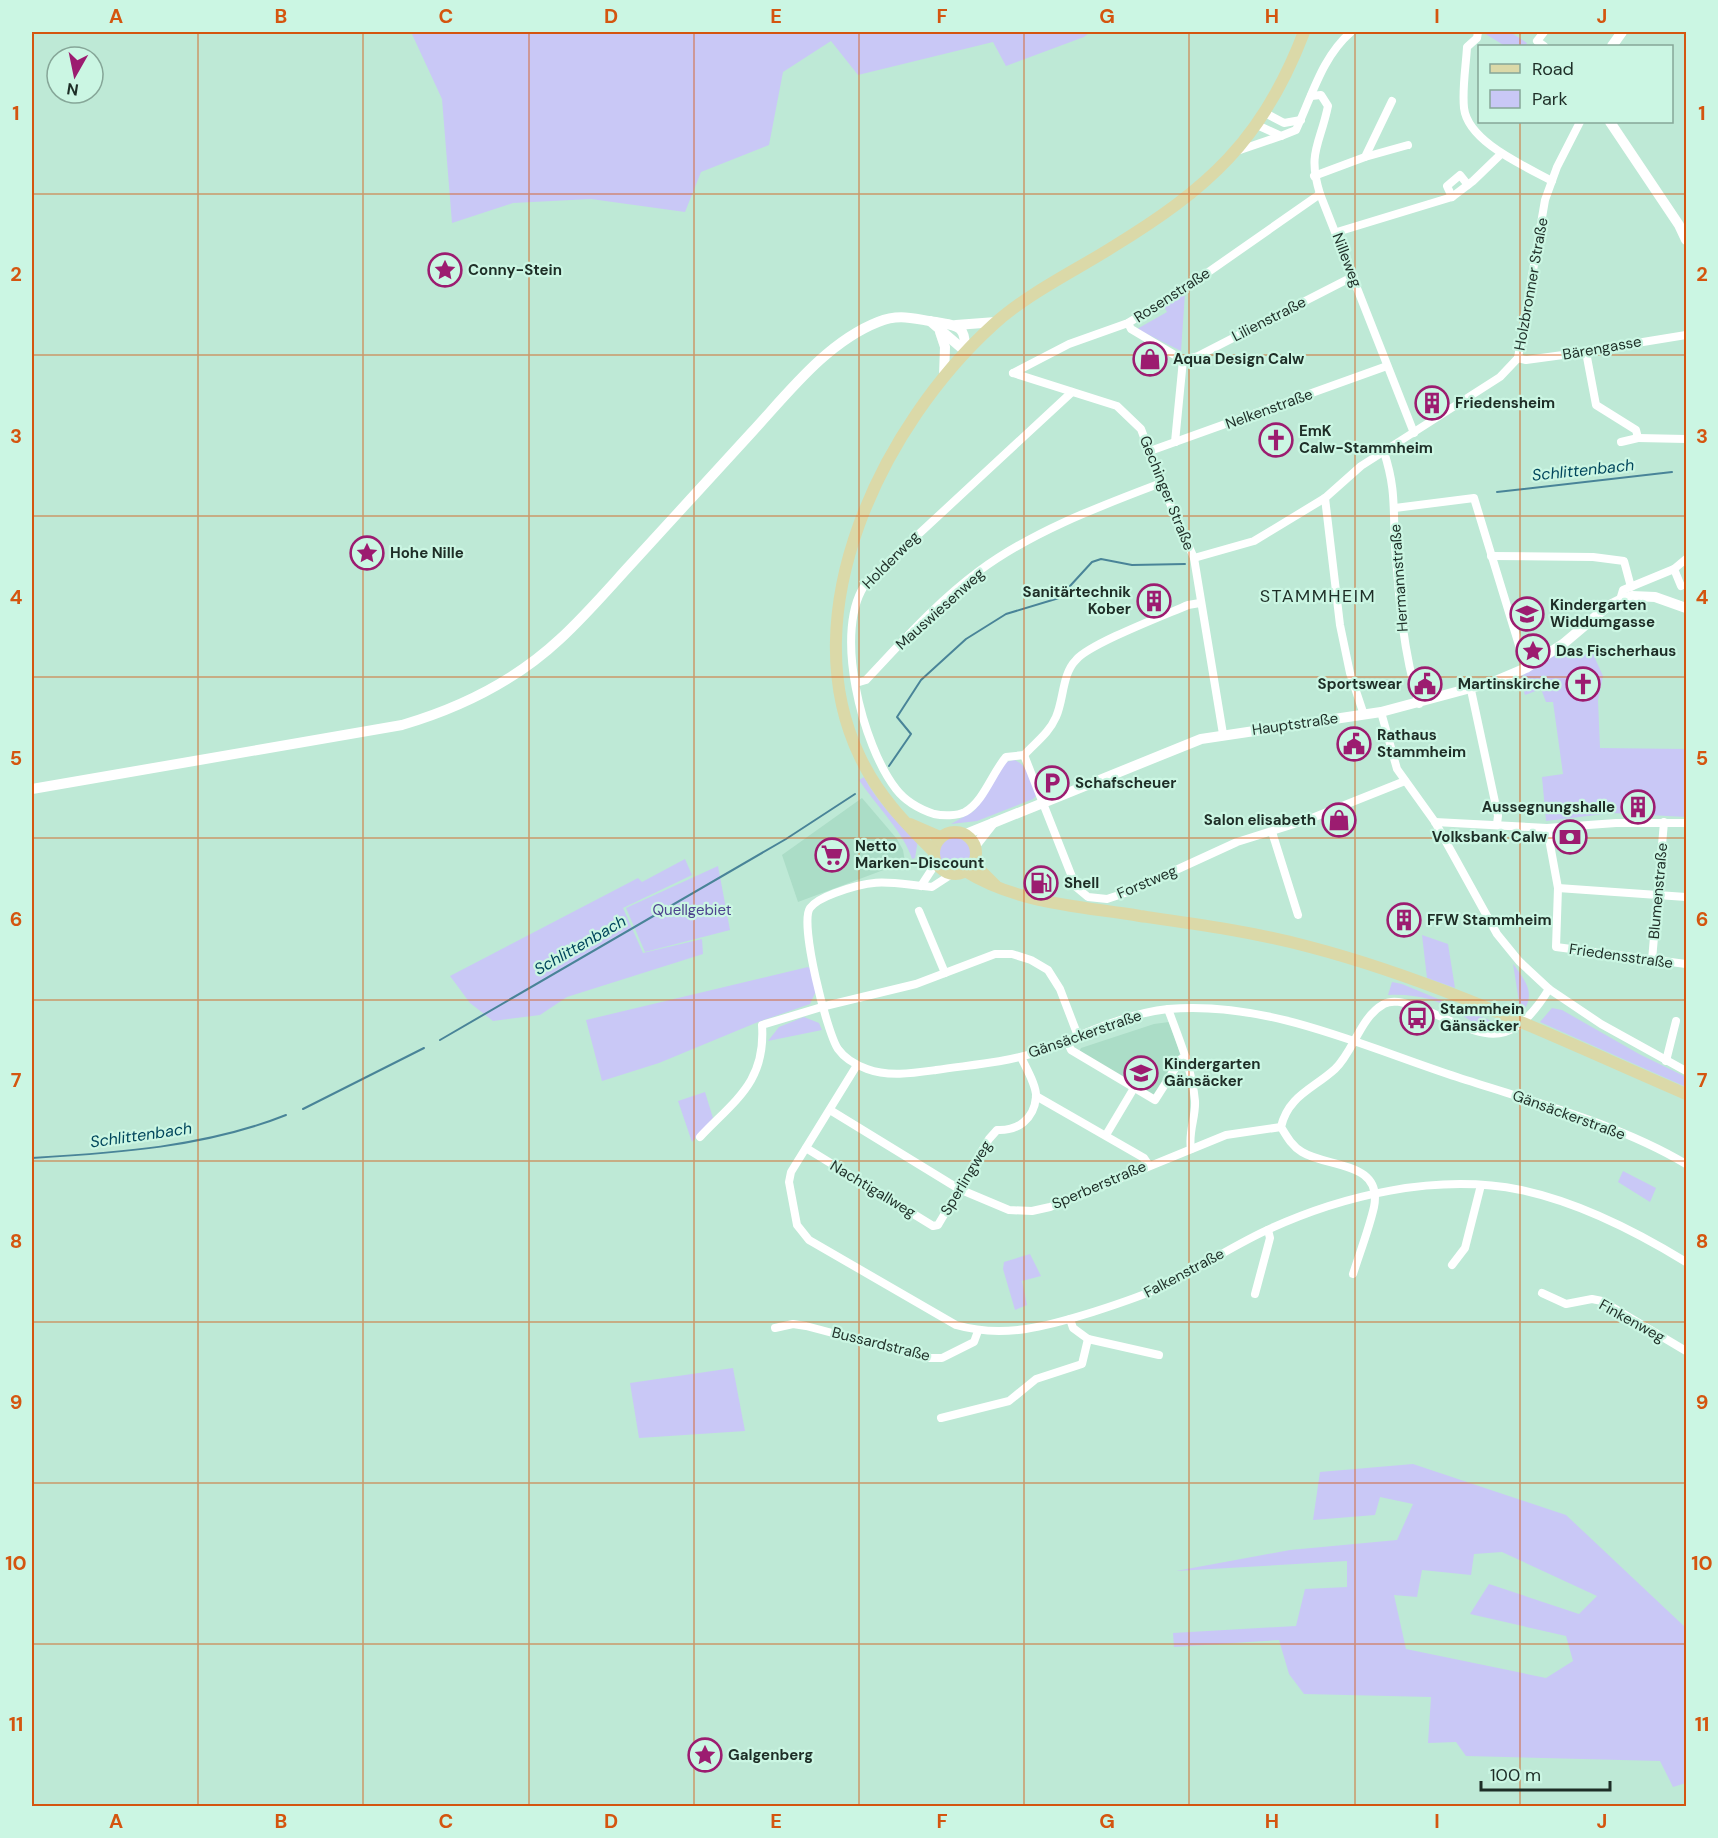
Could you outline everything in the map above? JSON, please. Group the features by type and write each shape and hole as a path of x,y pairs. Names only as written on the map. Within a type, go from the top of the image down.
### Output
{"main road":[{"path":"969,867 952,874 936,864 933,851 901,820 879,791 859,756 848,724 837,659 837,622 855,536 874,485 898,440 964,351 996,322 1050,284 1176,207 1237,152 1277,95 1304,32"},
{"path":"901,820 940,837"},
{"path":"933,851 940,837 952,831 966,834 975,846 969,867"},
{"path":"969,867 995,885 1043,901 1215,928 1308,946 1387,970 1535,1029 1686,1094"}],"street":[{"path":"1237,152 1296,130 1322,70 1340,41 1351,32"},
{"path":"1478,32 1478,38 1467,46 1464,110 1480,137 1501,154 1552,181"},
{"path":"1543,45 1537,41 1544,32"},
{"path":"1613,45 1622,32"},
{"name":"Nilleweg","path":"1311,96 1322,95 1328,106 1314,151 1314,176 1414,433"},
{"path":"1365,157 1392,101"},
{"path":"1265,113 1284,123 1300,120"},
{"name":"Holzbronner Straße","path":"1194,558 1254,541 1325,498 1361,466 1500,377 1518,358 1539,230 1552,181 1580,123"},
{"path":"1611,123 1679,225 1686,240"},
{"path":"1257,125 1281,136"},
{"path":"1314,176 1365,157 1408,145"},
{"path":"1337,232 1452,196 1468,185 1501,154"},
{"path":"1452,196 1447,186 1460,175 1468,185"},
{"name":"Rosenstraße","path":"1013,373 1069,344 1128,324 1187,287 1320,194"},
{"name":"Lilienstraße","path":"1183,360 1198,356 1354,276"},
{"path":"32,789 402,725 439,714 484,694 559,640 772,411 833,350 863,329 892,317 915,316 956,325 996,322"},
{"path":"930,321 964,351"},
{"path":"1128,324 1131,329 1183,360 1175,442"},
{"path":"956,325 963,331 964,351"},
{"path":"940,332 945,347 944,376"},
{"name":"Bärengasse","path":"1518,358 1526,360 1586,352 1686,335"},
{"path":"1586,352 1596,405 1636,430 1638,438"},
{"name":"Nelkenstraße","path":"1150,451 1387,366"},
{"name":"Gechinger Straße","path":"1013,373 1117,406 1141,429 1161,483 1194,558 1223,734"},
{"name":"Holderweg","path":"1024,755 1006,757 976,802 965,812 939,815 922,810 896,790 872,747 862,720 851,624 861,589 891,557 1072,392"},
{"path":"1621,442 1638,438 1686,439"},
{"name":"Hermannstraße","path":"1384,452 1394,480 1399,603 1406,660 1419,704"},
{"name":"Mauswiesenweg","path":"856,683 866,680 926,617 979,571 1034,537 1099,507 1161,483"},
{"path":"1325,498 1340,625 1350,672 1364,715"},
{"path":"1395,508 1474,498 1526,668"},
{"path":"1491,556 1593,557 1624,561 1632,587"},
{"name":"Hauptstraße","path":"1620,600 1623,590 1674,569 1686,559"},
{"path":"1674,569 1681,586"},
{"name":"Hauptstraße","path":"966,834 1154,756 1223,734 1381,712 1471,690 1526,668 1563,644 1608,606 1620,600 1632,597 1655,597 1686,608"},
{"path":"1024,755 1046,735 1057,715 1069,671 1076,659 1097,646 1188,605 1200,603"},
{"path":"1471,690 1498,816 1497,824"},
{"path":"1381,712 1396,769 1435,822 1497,934 1519,962 1549,990 1601,1024 1686,1071"},
{"name":"Forstweg","path":"1024,755 1076,887 1088,897 1107,898 1128,892 1238,842 1272,832 1405,781"},
{"path":"1435,822 1547,828 1664,822 1686,824"},
{"name":"Blumenstraße","path":"1652,960 1664,822"},
{"name":"Hauptstraße","path":"975,846 993,823"},
{"path":"1547,828 1558,888 1686,897"},
{"path":"1272,832 1298,915"},
{"path":"921,886 936,864"},
{"name":"Gänsäckerstraße","path":"952,874 932,887 869,882 828,896 811,906 807,920 808,937 825,1006 838,1050 857,1065 886,1074 921,1072 1022,1057 1140,1014 1168,1009 1229,1010 1274,1018 1602,1126 1686,1164"},
{"name":"Friedensstraße","path":"1558,888 1556,947 1686,964"},
{"path":"919,911 945,973"},
{"path":"700,1137 751,1085 757,1071 762,1025 825,1006 916,984 995,954 1012,954 1030,960 1048,970 1060,989 1078,1036"},
{"path":"1353,1274 1374,1206 1375,1194 1371,1180 1362,1172 1303,1153 1291,1143 1281,1127 1290,1104 1342,1062 1376,1009 1387,1003 1397,1002 1411,1005 1475,1032 1500,1035 1529,1018 1549,990"},
{"path":"1168,1009 1186,1057 1195,1103 1189,1137 1191,1149"},
{"path":"1666,1061 1676,1021"},
{"path":"1067,1041 1071,1050 1155,1100 1181,1059 1186,1057"},
{"path":"1022,1057 1036,1095 1107,1135 1144,1158 1148,1164"},
{"name":"Falkenstraße","path":"857,1065 791,1172 789,1182 796,1225 809,1240 956,1325 978,1331 1011,1332 1071,1319 1139,1297 1167,1285 1268,1230 1375,1194 1443,1185 1481,1185 1534,1193 1640,1234 1686,1262"},
{"path":"1107,1135 1134,1088"},
{"name":"Sperlingweg","path":"940,1222 989,1139 997,1130 1011,1131 1021,1126 1031,1112 1036,1095"},
{"name":"Sperberstraße","path":"830,1110 959,1189 1009,1210 1032,1211 1050,1206 1148,1164 1226,1135 1281,1127"},
{"name":"Nachtigallweg","path":"806,1148 933,1226 940,1222"},
{"path":"1452,1265 1465,1248 1481,1185"},
{"path":"1255,1294 1270,1238 1268,1230"},
{"name":"Finkenweg","path":"1542,1293 1566,1304 1592,1299 1602,1301 1686,1351"},
{"path":"1071,1319 1073,1328 1088,1339 1159,1355"},
{"name":"Bussardstraße","path":"775,1328 793,1324 806,1326 927,1358 942,1358 974,1342 978,1331"},
{"path":"941,1418 1009,1401 1036,1379 1075,1368 1082,1364 1088,1339"}],"shaded area":[{"path":"862,798 897,839 903,850 905,862 798,902 782,855"},
{"name":"Kindergarten Gänsäcker","path":"1169,1022 1180,1053 1156,1094 1151,1095 1079,1052 1081,1048 1154,1024"}],"green space":[{"path":"411,32 1090,32 1084,37 1006,66 993,42 858,75 831,41 783,72 769,145 701,172 685,212 591,199 513,203 452,223 442,99"},
{"path":"1510,32 1527,43 1526,45 1503,45 1484,33"},
{"path":"1185,293 1181,351 1137,329 1167,312 1164,306"},
{"path":"1563,650 1570,654 1593,654 1603,676 1598,700 1600,748 1686,749 1686,817 1612,813 1546,821 1542,777 1563,774 1553,702 1546,702 1541,689 1525,695 1520,677"},
{"path":"1014,760 1026,769 1037,795 1033,799 977,821 951,824 974,811 1006,762"},
{"path":"864,777 888,812 918,840 915,858 912,859 903,839 859,780"},
{"path":"955,836 966,841 971,852 966,863 955,868 944,863 939,852 944,841"},
{"path":"685,859 692,875 623,908 643,953 702,939 703,954 567,997 540,1015 493,1021 470,1003 450,976 638,878 642,882"},
{"name":"Quellgebiet","path":"718,866 730,930 645,952 626,908"},
{"path":"1422,935 1448,944 1455,988 1427,978"},
{"path":"1513,964 1522,976 1529,994 1526,1007 1521,1014"},
{"path":"808,967 812,970 816,991 810,1004 758,1022 659,1063 602,1081 586,1020"},
{"path":"1392,982 1402,984 1501,1025 1479,1024 1443,1004 1425,998 1388,995"},
{"path":"1552,1008 1562,1010 1639,1054 1686,1077 1686,1087 1540,1022"},
{"path":"804,1017 819,1023 822,1030 768,1041 779,1027"},
{"path":"705,1092 713,1118 692,1142 678,1101"},
{"path":"1623,1171 1656,1188 1650,1202 1618,1182"},
{"path":"1030,1254 1041,1276 1022,1281 1027,1305 1015,1310 1003,1269 1004,1262"},
{"path":"733,1368 745,1431 639,1438 630,1383"},
{"path":"1413,1464 1566,1515 1686,1628 1686,1783 1673,1787 1660,1761 1466,1756 1456,1742 1428,1743 1431,1697 1304,1694 1289,1674 1279,1640 1174,1647 1173,1633 1296,1626 1305,1589 1347,1587 1347,1561 1176,1571 1290,1550 1397,1540 1413,1504 1380,1497 1375,1515 1313,1520 1320,1472","holes":["1502,1552 1597,1596 1579,1614 1489,1584 1470,1614 1566,1636 1573,1661 1546,1678 1406,1649 1394,1595 1417,1597 1422,1570 1471,1575 1474,1554"]}],"waterway":[{"name":"Schlittenbach","path":"1497,492 1672,472"},
{"name":"Schlittenbach","path":"889,766 911,734 897,717 921,680 966,639 1006,614 1059,598 1092,562 1101,559 1132,565 1185,564"},
{"name":"Schlittenbach","path":"440,1040 786,839 855,794"},
{"name":"Schlittenbach","path":"303,1109 424,1048"},
{"name":"Schlittenbach","path":"32,1158 160,1147 224,1135 286,1115"}],"place":[{"name":"Conny-Stein","path":"445,270"},
{"name":"Aqua Design Calw","path":"1150,359"},
{"name":"Friedensheim","path":"1432,403"},
{"name":"EmK Calw-Stammheim","path":"1276,440"},
{"name":"Hohe Nille","path":"367,553"},
{"name":"Sanitärtechnik Kober","path":"1154,601"},
{"name":"Kindergarten Widdumgasse","path":"1527,614"},
{"name":"Das Fischerhaus","path":"1533,651"},
{"name":"Sportswear","path":"1425,684"},
{"name":"Martinskirche","path":"1583,684"},
{"name":"Rathaus Stammheim","path":"1354,744"},
{"name":"Schafscheuer","path":"1052,783"},
{"name":"Aussegnungshalle","path":"1638,807"},
{"name":"Salon elisabeth","path":"1339,820"},
{"name":"Volksbank Calw","path":"1570,837"},
{"name":"Netto Marken-Discount","path":"832,855"},
{"name":"Shell","path":"1041,883"},
{"name":"FFW Stammheim","path":"1404,920"},
{"name":"Stammhein Gänsäcker","path":"1417,1018"},
{"name":"Kindergarten Gänsäcker","path":"1141,1073"},
{"name":"Galgenberg","path":"705,1755"}],"district":[{"name":"STAMMHEIM","path":"1318,596"}]}
